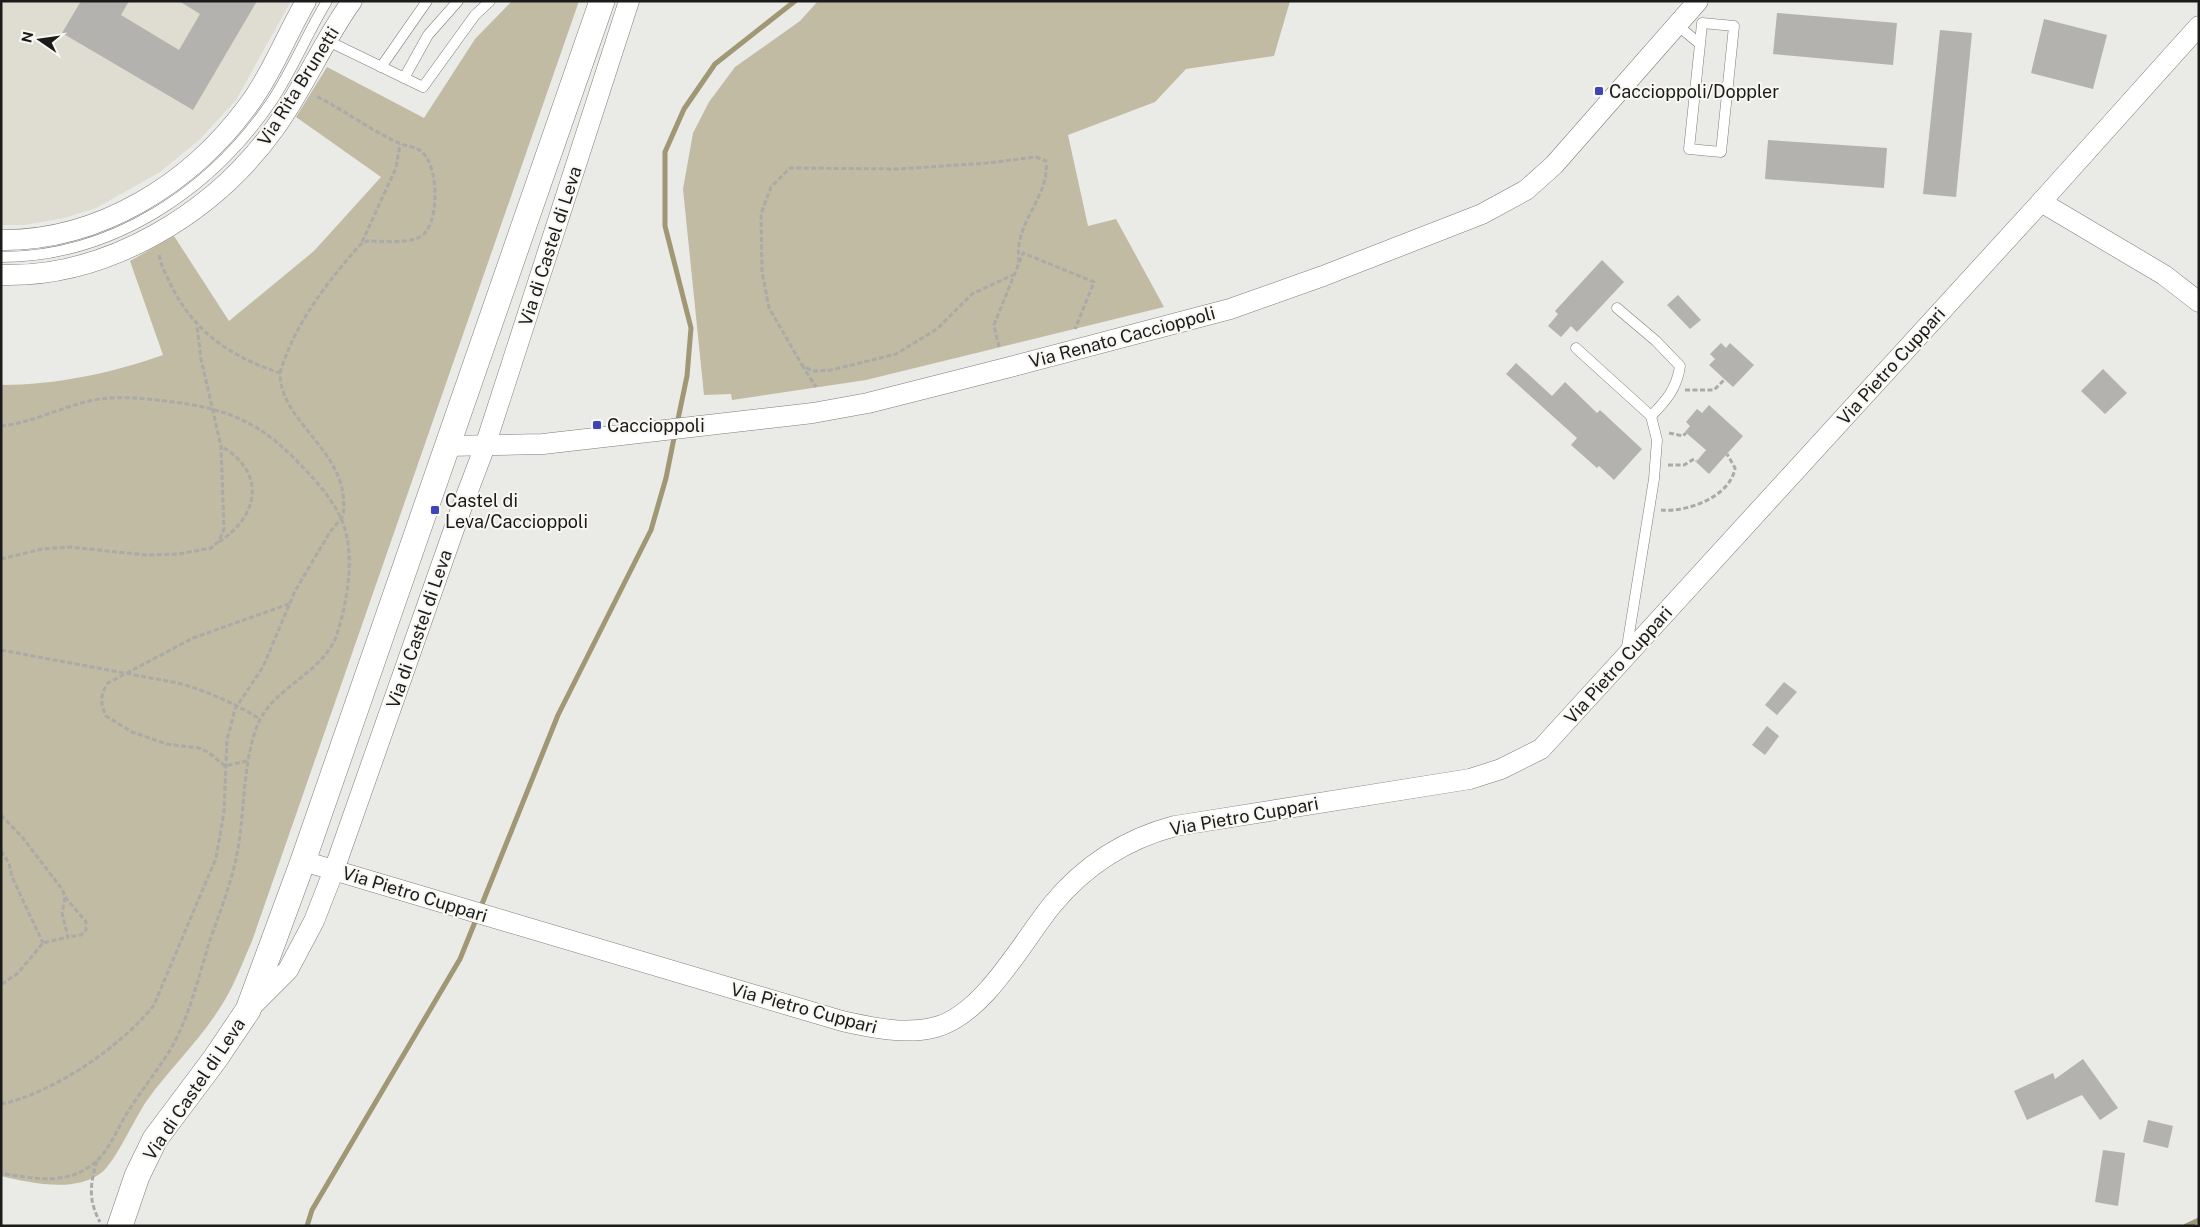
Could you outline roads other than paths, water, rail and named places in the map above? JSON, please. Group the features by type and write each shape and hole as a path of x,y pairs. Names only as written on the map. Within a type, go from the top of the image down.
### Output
{"street":[{"name":"Via Rita Brunetti","path":"1,240 53,236 86,226 120,213 164,188 210,149 247,107 268,74 306,1"},
{"name":"Via Rita Brunetti","path":"1,275 25,275 83,264 132,247 165,228 203,202 236,173 260,148 286,112 352,1"},
{"name":"Via di Castel di Leva","path":"248,1010 303,861 602,1"},
{"name":"Via di Castel di Leva","path":"120,1226 137,1176 155,1138 216,1059 248,1010 279,980 296,958 334,870 485,446 629,1"},
{"name":"Via Renato Caccioppoli","path":"447,446 543,444 704,424 813,413 868,403 1230,309 1465,222 1510,200 1542,177 1698,1"},
{"name":"Via Pietro Cuppari","path":"303,861 842,1021 899,1031 935,1027 960,1015 979,1000 1059,897 1088,869 1116,849 1159,830 1175,826 1470,779 1501,770 1541,749 2041,202 2199,26"},
{"path":"2041,202 2164,275 2199,302"}],"lane":[{"name":"Via Rita Brunetti","path":"1,257 60,251 122,231 158,212 200,182 231,153 260,117 283,83 327,1"},
{"path":"381,67 427,1"},
{"path":"404,78 428,35 458,1"},
{"path":"328,41 423,87 476,15 490,1"},
{"path":"1702,23 1734,26 1720,152 1689,149 1700,44 1702,23"},
{"path":"1677,25 1700,44"},
{"path":"1617,308 1656,341 1680,366 1675,386 1669,398 1651,416"},
{"path":"1576,348 1651,416 1656,436 1656,462 1625,659"}],"waterway":[{"path":"677,424 687,376 691,328 665,226 665,152 684,109 715,64 795,1"},
{"path":"480,909 558,715 651,530 666,478 675,433"},
{"path":"307,1226 312,1210 460,959 477,917"},
{"path":"2186,1226 2199,1220"}],"place":[{"name":"Caccioppoli/Doppler","path":"1599,91"},
{"name":"Caccioppoli","path":"597,425"},
{"name":"Castel di Leva/Caccioppoli","path":"435,510"}]}
